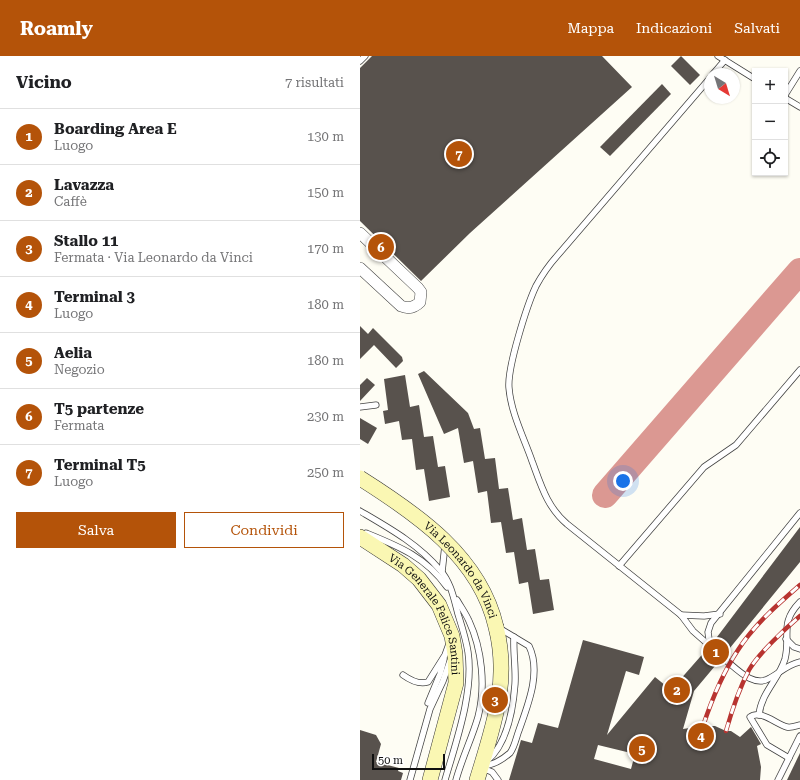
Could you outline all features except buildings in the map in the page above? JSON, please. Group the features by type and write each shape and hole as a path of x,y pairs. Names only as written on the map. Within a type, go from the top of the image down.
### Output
{"main road":[{"name":"Via Leonardo da Vinci","path":"360,481 407,510 445,541 464,562 484,594 496,627 502,660 501,689 496,715 480,771"},
{"name":"Via Generale Felice Santini","path":"360,537 403,565 419,579 439,605 456,664 455,688 430,780"}],"street":[{"path":"360,233 418,288 421,292 420,302 414,307 408,308 401,306 360,268"}],"lane":[{"path":"360,61 365,56"},
{"path":"718,56 752,77"},
{"path":"718,68 725,60"},
{"path":"788,91 800,71"},
{"path":"704,85 545,271 533,294 510,369 510,398 547,502 559,517 681,615 693,630 710,646 709,628 800,513"},
{"path":"788,98 800,107"},
{"path":"619,566 704,467 736,445 800,370"},
{"path":"360,407 376,405"},
{"path":"360,481 401,503 423,518 444,536 445,545 442,572"},
{"path":"360,511 414,544 442,572 469,621 476,640 482,674 482,696 479,716 461,762 456,780"},
{"path":"360,531 400,547 422,560 436,573 453,594 465,635 469,670 465,702 445,780"},
{"path":"759,715 762,701 780,670 784,660 788,618 791,611 800,602"},
{"path":"681,615 704,616 720,614"},
{"path":"480,771 511,752 530,703 533,670 532,651 529,646 496,627"},
{"path":"480,771 497,751 503,738 512,707 515,684 514,637"},
{"path":"786,639 794,647 800,650"},
{"path":"403,675 416,682 424,684 428,682 450,645"},
{"path":"428,703 450,645"},
{"path":"410,780 430,708 450,663 450,645"},
{"path":"722,657 753,680 758,681 769,679 780,670 800,662"},
{"path":"789,758 766,745 750,719 751,716 759,715 787,727 800,725"},
{"path":"778,780 800,736"},
{"path":"480,771 492,772 498,780"}],"taxiway":[{"path":"605,495 800,271"}],"railway":[{"path":"703,726 727,668 744,641 759,623 800,585"},
{"path":"726,731 736,700 749,670 765,649 800,616"}],"place":[{"name":"Terminal T5","path":"459,154"},
{"name":"T5 partenze","path":"381,247"},
{"name":"Boarding Area E","path":"716,652"},
{"name":"Lavazza","path":"677,690"},
{"name":"Stallo 11","path":"495,700"},
{"name":"Terminal 3","path":"701,736"},
{"name":"Aelia","path":"642,749"}]}
